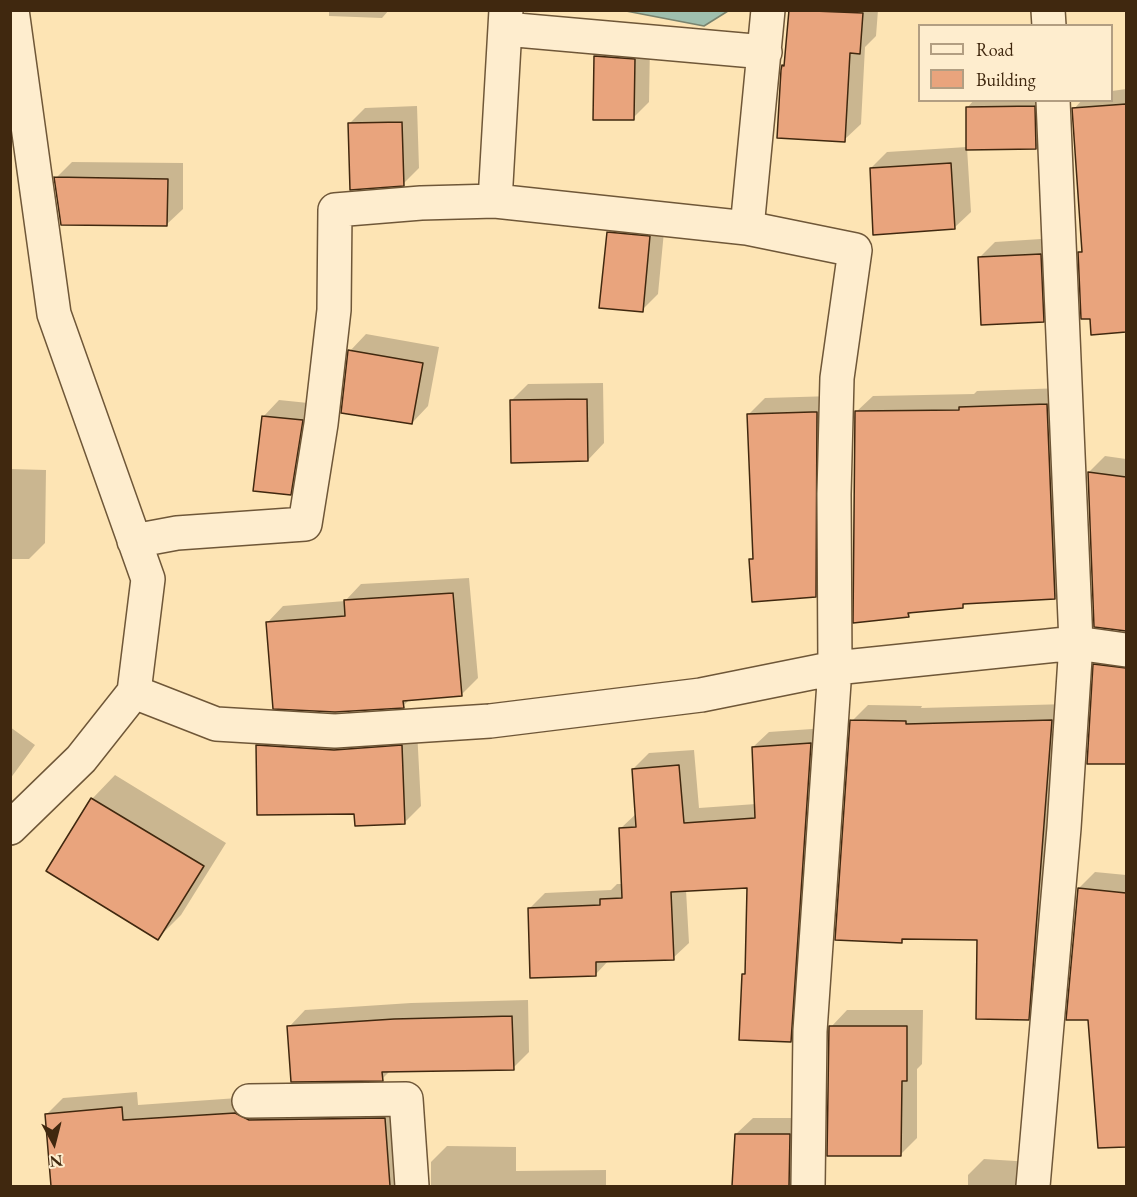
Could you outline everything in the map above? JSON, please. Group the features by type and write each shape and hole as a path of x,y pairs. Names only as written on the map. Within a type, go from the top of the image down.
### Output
{"street":[{"path":"10,828 81,759 134,692 148,579 54,314 12,10"},
{"path":"747,228 768,10"},
{"path":"495,201 506,20 765,52"},
{"path":"1033,1186 1065,828 1076,644 1053,102"},
{"path":"134,541 177,533 305,525 321,424 334,310 336,210 421,203 495,201 747,228 855,250 837,378 834,494 835,668 810,1031 808,1186"},
{"path":"134,692 216,724 335,730 490,721 677,698 835,668 1076,644 1126,651"},
{"path":"249,1101 406,1099 412,1186"}],"shaded area":[{"path":"626,11 728,11 704,26"}],"building":[{"path":"789,10 863,13 860,54 850,53 845,142 777,138 781,70 782,65 784,66"},
{"path":"594,56 635,59 634,120 593,120"},
{"path":"1126,104 1126,332 1091,335 1090,319 1081,319 1078,252 1082,252 1072,108"},
{"path":"1035,106 1036,149 966,150 966,107"},
{"path":"402,122 404,186 350,190 348,123"},
{"path":"951,163 955,229 873,235 870,168"},
{"path":"54,177 168,179 167,226 61,225"},
{"path":"607,232 650,236 643,312 599,308"},
{"path":"1041,254 1044,322 981,325 978,257"},
{"path":"348,350 423,363 412,424 341,413"},
{"path":"587,399 588,461 511,463 510,400"},
{"path":"1047,404 1055,599 963,604 963,608 908,613 909,617 853,623 855,411 959,410 959,407"},
{"path":"817,412 816,597 752,602 749,559 753,559 747,414"},
{"path":"262,416 303,420 291,495 253,491"},
{"path":"1088,472 1126,477 1126,631 1094,627"},
{"path":"453,593 462,696 403,701 404,708 335,712 273,709 266,622 345,616 344,600"},
{"path":"1093,664 1126,668 1126,764 1087,764"},
{"path":"850,720 906,721 906,724 1052,720 1029,1020 976,1019 977,940 902,939 902,943 835,940"},
{"path":"811,743 791,1042 739,1040 742,974 745,974 747,888 671,892 674,960 596,962 596,976 530,978 528,908 600,905 600,899 622,898 619,828 636,827 632,769 679,765 684,823 755,818 752,747"},
{"path":"256,745 334,750 402,745 405,824 355,826 354,814 257,815"},
{"path":"91,798 204,866 158,940 46,871"},
{"path":"1078,888 1126,893 1126,1147 1098,1148 1088,1020 1066,1020"},
{"path":"512,1016 514,1070 382,1072 383,1081 291,1082 287,1026 394,1019"},
{"path":"829,1026 907,1026 907,1081 902,1081 901,1156 827,1156"},
{"path":"122,1107 123,1120 235,1113 249,1120 385,1118 390,1186 51,1186 45,1114"},
{"path":"735,1134 790,1134 789,1186 732,1186"}]}
